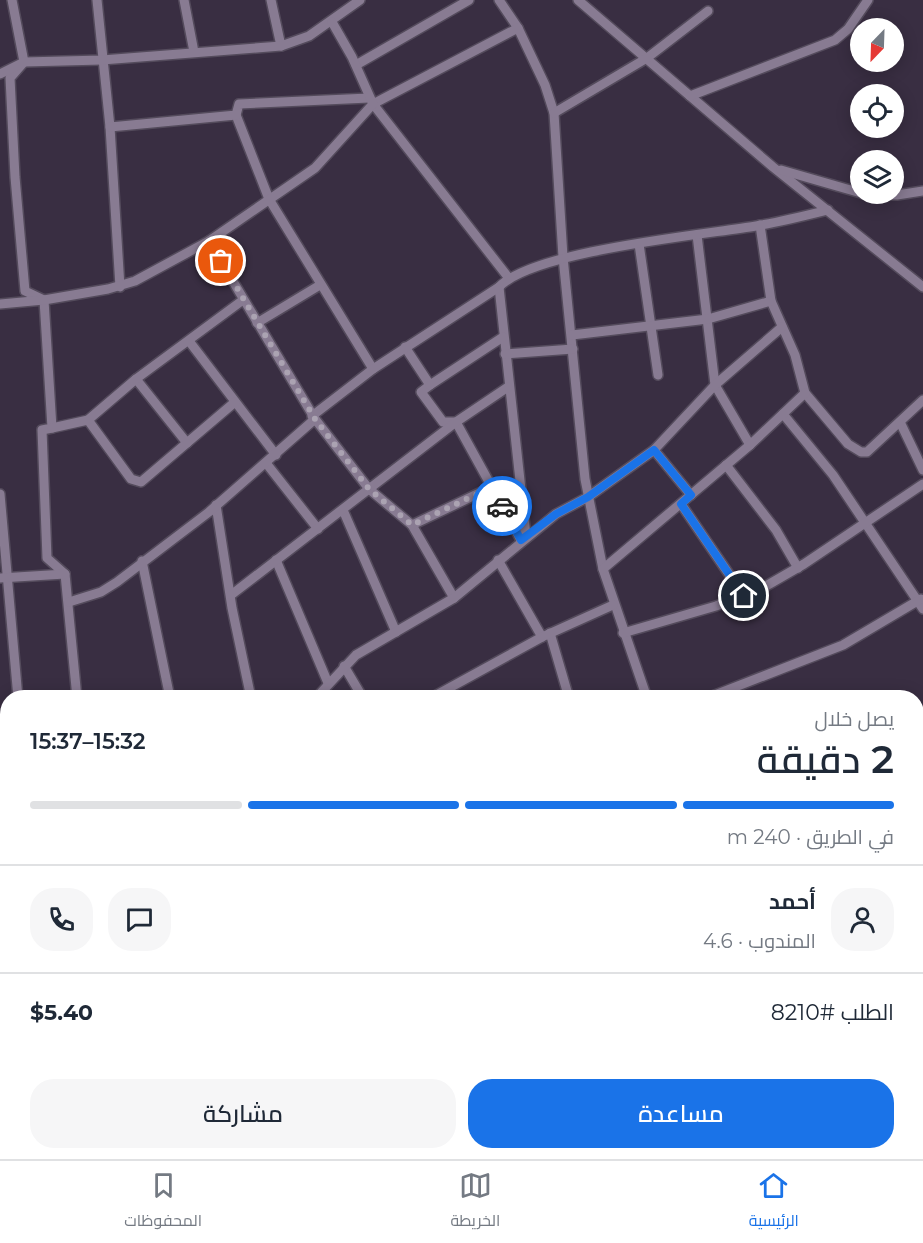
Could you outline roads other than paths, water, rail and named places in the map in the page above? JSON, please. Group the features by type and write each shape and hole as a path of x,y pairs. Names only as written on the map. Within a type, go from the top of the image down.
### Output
{"street":[{"path":"12,0 24,62"},
{"path":"97,0 110,127 120,287"},
{"path":"184,0 194,52"},
{"path":"271,0 281,46"},
{"path":"0,75 24,62 102,60 281,46 309,36 332,22 360,0"},
{"path":"356,65 469,0"},
{"path":"499,0 519,28 545,85 554,113 563,257 572,335 580,444 588,497 613,605 643,690"},
{"path":"578,0 773,167 923,287"},
{"path":"690,96 836,40 848,29 868,0"},
{"path":"554,113 646,58 708,10"},
{"path":"332,22 356,65 371,101 508,277"},
{"path":"0,304 44,300 120,287 209,241 315,168 371,101 519,28"},
{"path":"24,62 10,78 15,177 25,291 44,300"},
{"path":"371,101 239,104 236,115 269,199 373,369"},
{"path":"110,127 236,115"},
{"path":"773,167 832,187 850,191"},
{"path":"904,194 923,191"},
{"path":"69,602 104,591 216,505 276,455 314,417 373,369 499,287 508,277 563,257 760,225 828,210"},
{"path":"760,225 771,301 795,355 805,393 844,440 861,452 871,450 923,400"},
{"path":"697,235 715,384 750,445"},
{"path":"209,241 314,417 369,489 412,525 454,598"},
{"path":"639,244 658,375"},
{"path":"257,323 320,285"},
{"path":"499,287 524,538"},
{"path":"44,300 52,428"},
{"path":"76,690 65,573 47,558 42,430 88,420 136,379 243,300"},
{"path":"572,335 708,319 771,301"},
{"path":"323,690 344,666 365,649 454,598 524,538 556,514 588,497 654,450 715,384 782,327"},
{"path":"456,422 443,422 421,392 503,338"},
{"path":"189,341 276,455"},
{"path":"405,347 430,385"},
{"path":"505,354 573,349"},
{"path":"136,379 187,443"},
{"path":"231,595 456,422 508,387"},
{"path":"603,569 750,445 805,393"},
{"path":"88,420 130,479 135,482 147,479 235,402"},
{"path":"729,690 843,645 921,603 833,475 783,414"},
{"path":"456,422 492,487 524,538"},
{"path":"900,422 923,470"},
{"path":"654,450 691,495"},
{"path":"266,463 318,529"},
{"path":"726,465 776,530 798,568"},
{"path":"623,633 744,596 798,568 923,484"},
{"path":"412,525 492,487"},
{"path":"0,494 4,578 17,690"},
{"path":"681,504 744,596"},
{"path":"216,505 249,690"},
{"path":"342,510 396,633"},
{"path":"276,560 328,684"},
{"path":"498,560 546,635 566,690"},
{"path":"142,561 169,690"},
{"path":"4,578 65,573"},
{"path":"446,690 546,635 613,605"},
{"path":"344,666 358,690"}]}
